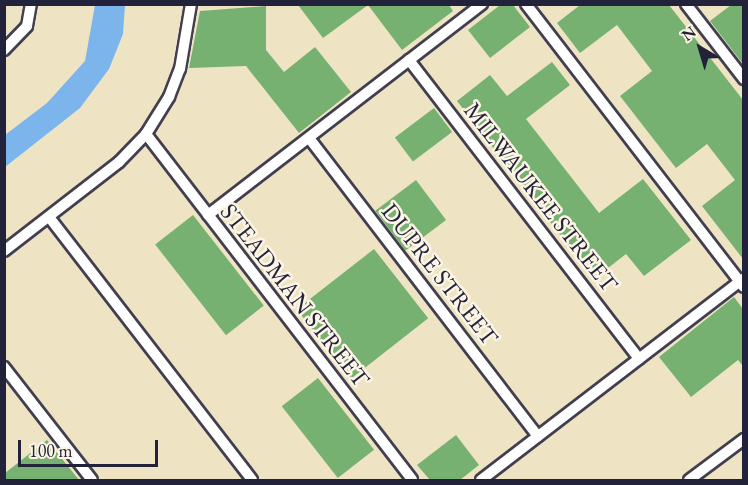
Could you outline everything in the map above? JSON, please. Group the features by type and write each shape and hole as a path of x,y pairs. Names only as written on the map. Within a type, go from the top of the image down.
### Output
{"street":[{"path":"4,251 119,162 146,134 162,110 180,69 190,4"},
{"path":"208,215 482,4"},
{"path":"481,480 742,282 526,4"},
{"path":"687,4 744,79"},
{"path":"4,50 20,38 31,10"},
{"name":"MILWAUKEE STREET","path":"409,60 639,359"},
{"name":"STEADMAN STREET","path":"146,134 412,480"},
{"name":"DUPRE STREET","path":"309,138 538,436"},
{"path":"49,217 252,480"},
{"path":"4,367 92,480"},
{"path":"689,480 744,439"}],"green space":[{"path":"298,5 368,5 323,38"},
{"path":"368,5 449,5 453,11 402,50"},
{"path":"500,5 513,5 530,27 490,58 468,30"},
{"path":"580,5 669,5 743,100 743,259 702,206 735,180 707,144 676,168 620,96 652,71 617,25 580,53 557,23"},
{"path":"731,5 743,5 743,64 710,21"},
{"path":"266,6 266,50 284,72 315,47 351,92 299,133 246,66 189,68 200,11"},
{"path":"552,62 570,85 526,119 599,213 643,179 691,240 644,276 626,254 594,279 457,101 490,75 507,96"},
{"path":"434,108 452,132 413,161 395,137"},
{"path":"416,180 446,220 405,251 375,211"},
{"path":"193,215 264,306 226,335 155,245"},
{"path":"374,249 428,318 351,379 297,309"},
{"path":"734,297 743,309 743,366 738,360 691,397 659,357"},
{"path":"318,378 374,450 338,478 282,406"},
{"path":"456,435 479,465 460,480 430,480 417,465"},
{"path":"47,440 79,480 5,480 5,473"}],"water":[{"path":"95,5 125,5 123,34 109,69 80,108 5,167 5,135 47,103 85,61"}]}
